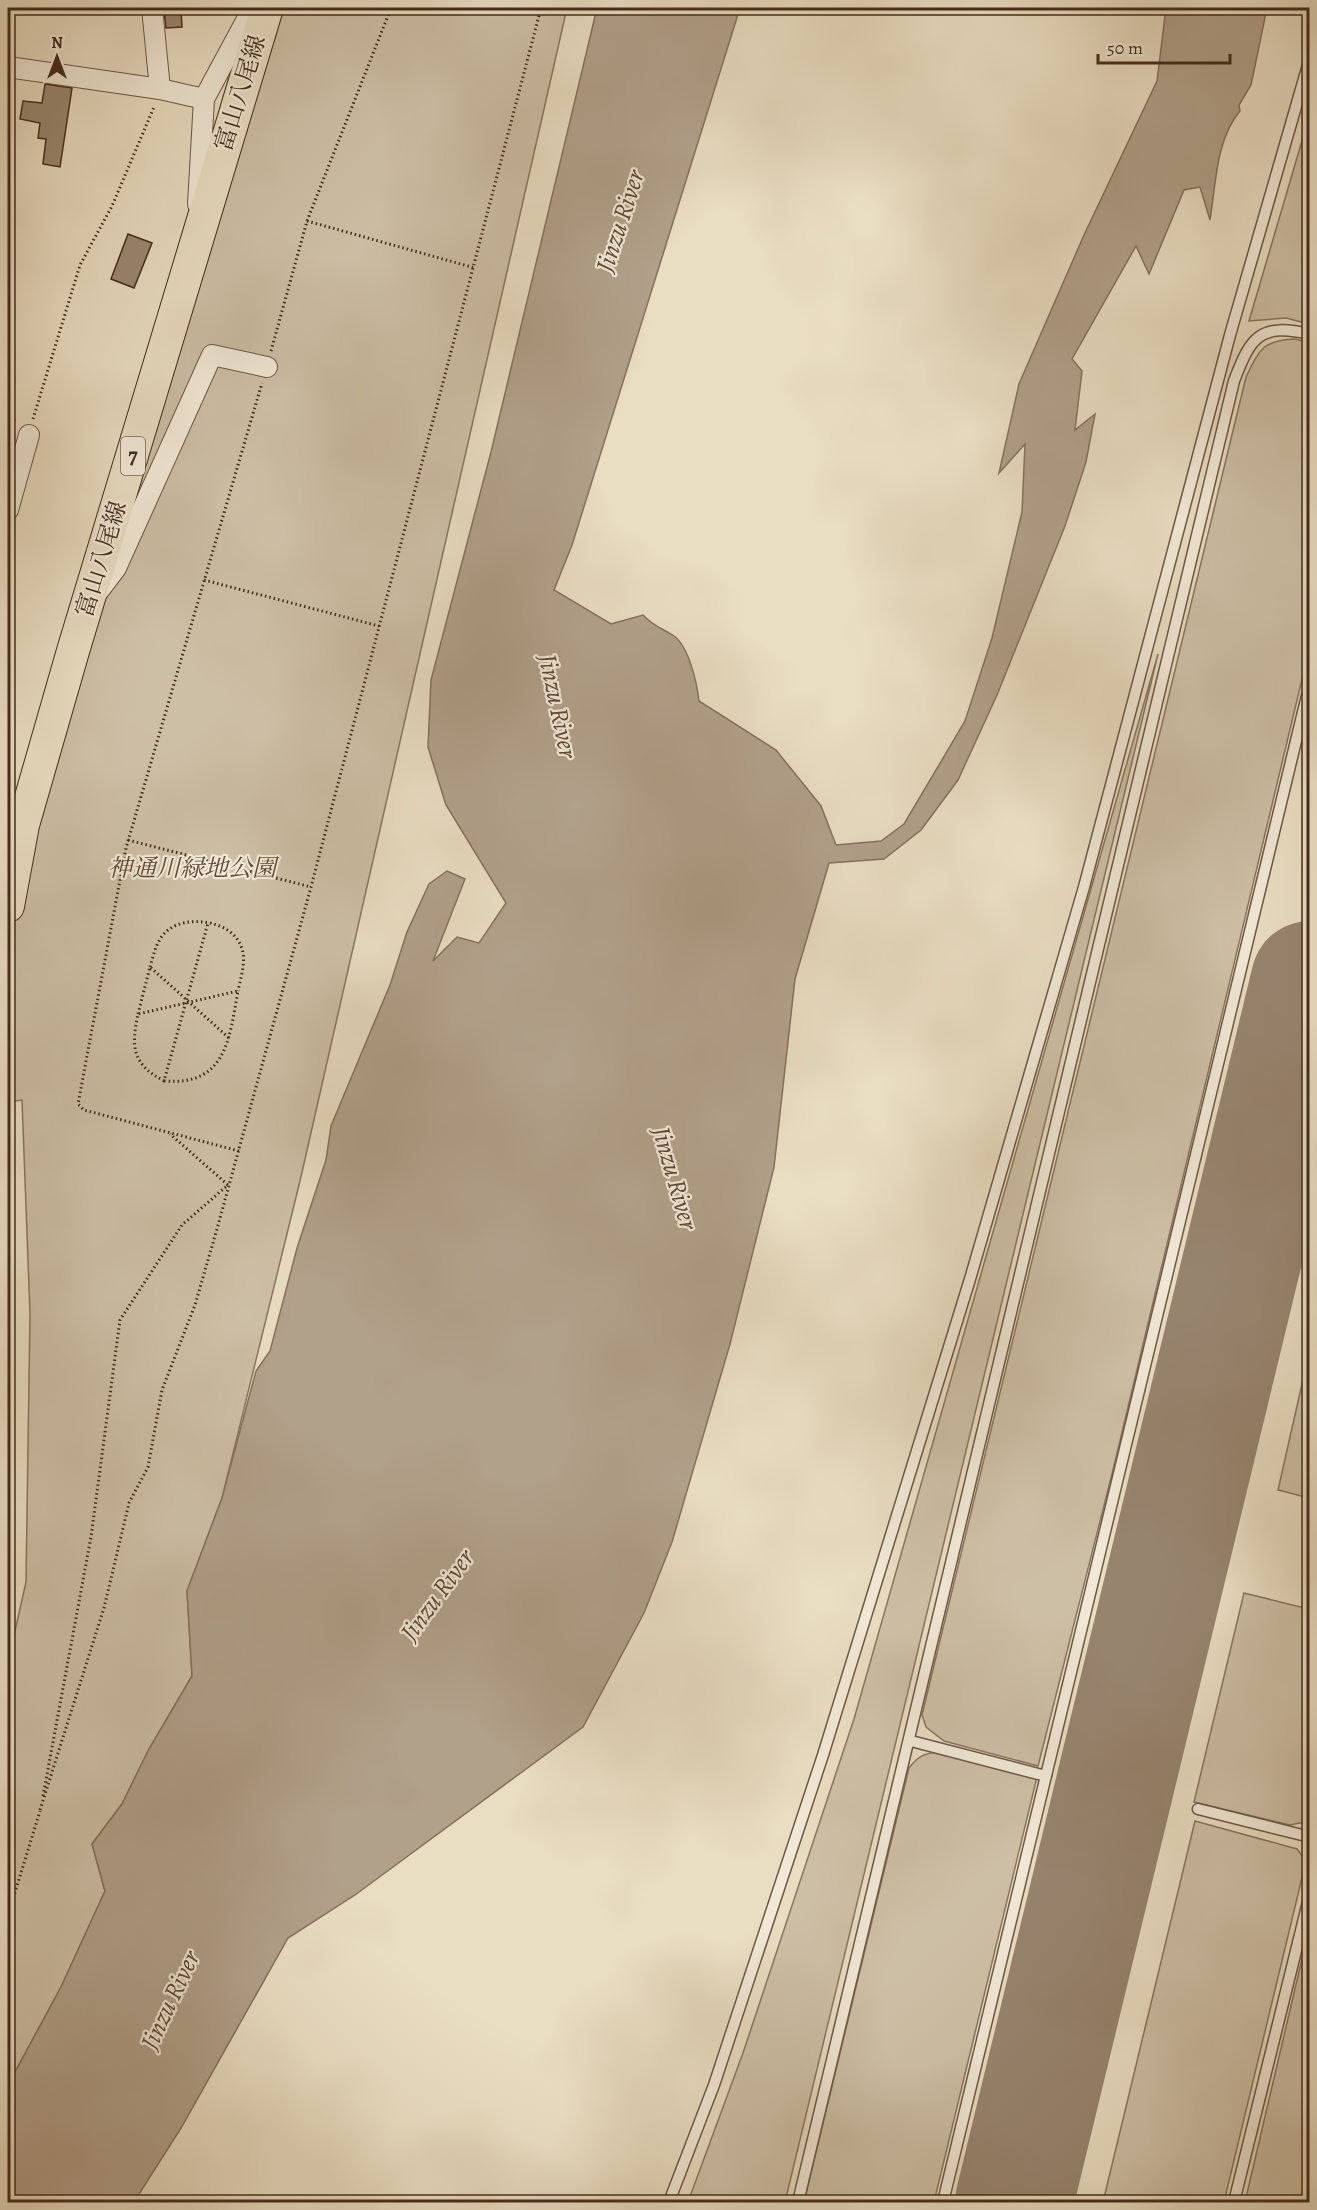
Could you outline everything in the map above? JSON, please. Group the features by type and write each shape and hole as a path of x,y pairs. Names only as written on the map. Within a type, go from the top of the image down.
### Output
{"main road":[{"name":"富山八尾線","path":"8,906 23,825 171,329 196,237 267,8"}],"street":[{"path":"152,8 160,89"},
{"path":"196,237 204,99 253,8"},
{"path":"8,67 160,89 204,99"},
{"path":"88,604 116,568 212,355 247,365 267,367"},
{"path":"8,510 29,435"}],"lane":[{"path":"669,2202 714,2085 823,1755 970,1279 1083,887 1227,346 1310,58"},
{"path":"798,2202 911,1741 996,1372 1234,381 1245,352 1255,338 1277,330 1310,334"},
{"path":"943,2202 1310,683"},
{"path":"911,1741 1046,1776"},
{"path":"1198,1809 1310,1837"},
{"path":"1234,2202 1310,1894"}],"path":[{"path":"239,1151 84,1110 78,1104 128,840 267,367 307,221 391,8"},
{"path":"8,1915 104,1608 129,1503 148,1467 162,1390 195,1305 239,1151 475,268 541,8"},
{"path":"29,435 80,265 112,206 160,89"},
{"path":"307,221 475,268"},
{"path":"204,580 380,627"},
{"path":"128,840 311,887"},
{"path":"180,923 208,923 219,926 233,935 241,945 244,963 229,1038 214,1068 184,1083 164,1081 151,1074 136,1055 134,1033 150,967 155,946 166,931 180,923"},
{"path":"164,1081 208,923"},
{"path":"150,967 229,1038"},
{"path":"138,1014 238,991"},
{"path":"169,1133 228,1185"},
{"path":"40,1810 91,1537 120,1320 182,1225 228,1185"}],"green space":[{"name":"神通川緑地公園","path":"267,8 567,8 300,1181 222,1498 187,1591 192,1676 149,1749 122,1804 92,1844 105,1891 61,1987 8,2085 8,1662 26,1582 30,1313 22,1100 8,1102 8,906"},
{"path":"1309,117 1309,324 1286,318 1249,321"},
{"path":"1295,339 1310,343 1309,650 1113,1470 1038,1766 944,1741 926,1727 922,1715 1246,377 1263,348 1276,342"},
{"path":"1158,654 785,2202 688,2202 743,2053 854,1719"},
{"path":"1309,1353 1309,1498 1278,1490"},
{"path":"1244,1593 1309,1609 1310,1821 1290,1825 1194,1802"},
{"path":"939,1752 1037,1777 934,2202 804,2202 909,1768 922,1756"},
{"path":"1195,1821 1297,1849 1306,1861 1224,2202 1103,2202"},
{"path":"1309,1929 1309,2202 1245,2202"}],"water":[{"name":"Jinzu River","path":"597,8 740,8 572,545 554,590 611,624 643,615 654,625 674,636 688,657 699,701 776,750 821,806 836,845 881,841 904,824 965,721 992,638 1022,512 1025,444 999,473 1019,384 1084,235 1157,81 1166,8 1267,8 1251,85 1226,135 1218,162 1210,220 1200,187 1184,190 1149,274 1136,246 1072,359 1082,371 1075,430 1095,414 1086,462 1065,526 997,695 958,780 921,830 884,859 829,863 795,979 774,1167 730,1344 672,1542 644,1613 583,1727 355,1895 288,1938 181,2128 134,2202 8,2202 8,2085 61,1987 105,1891 92,1844 122,1804 149,1749 192,1676 187,1591 222,1498 256,1371 270,1351 297,1248 326,1160 331,1126 390,985 407,932 429,884 447,871 465,879 433,961 457,937 479,943 506,903 446,805 428,747 431,680 491,452"}],"building":[{"path":"181,9 182,27 166,28 164,10"},
{"path":"45,84 72,88 60,167 43,164 46,139 38,138 40,123 20,119 23,101 42,103"},
{"path":"128,234 152,243 134,288 111,279"}],"taxiway":[{"path":"1300,1019 1310,1009"}],"runway":[{"path":"1014,2202 1310,980"}]}
